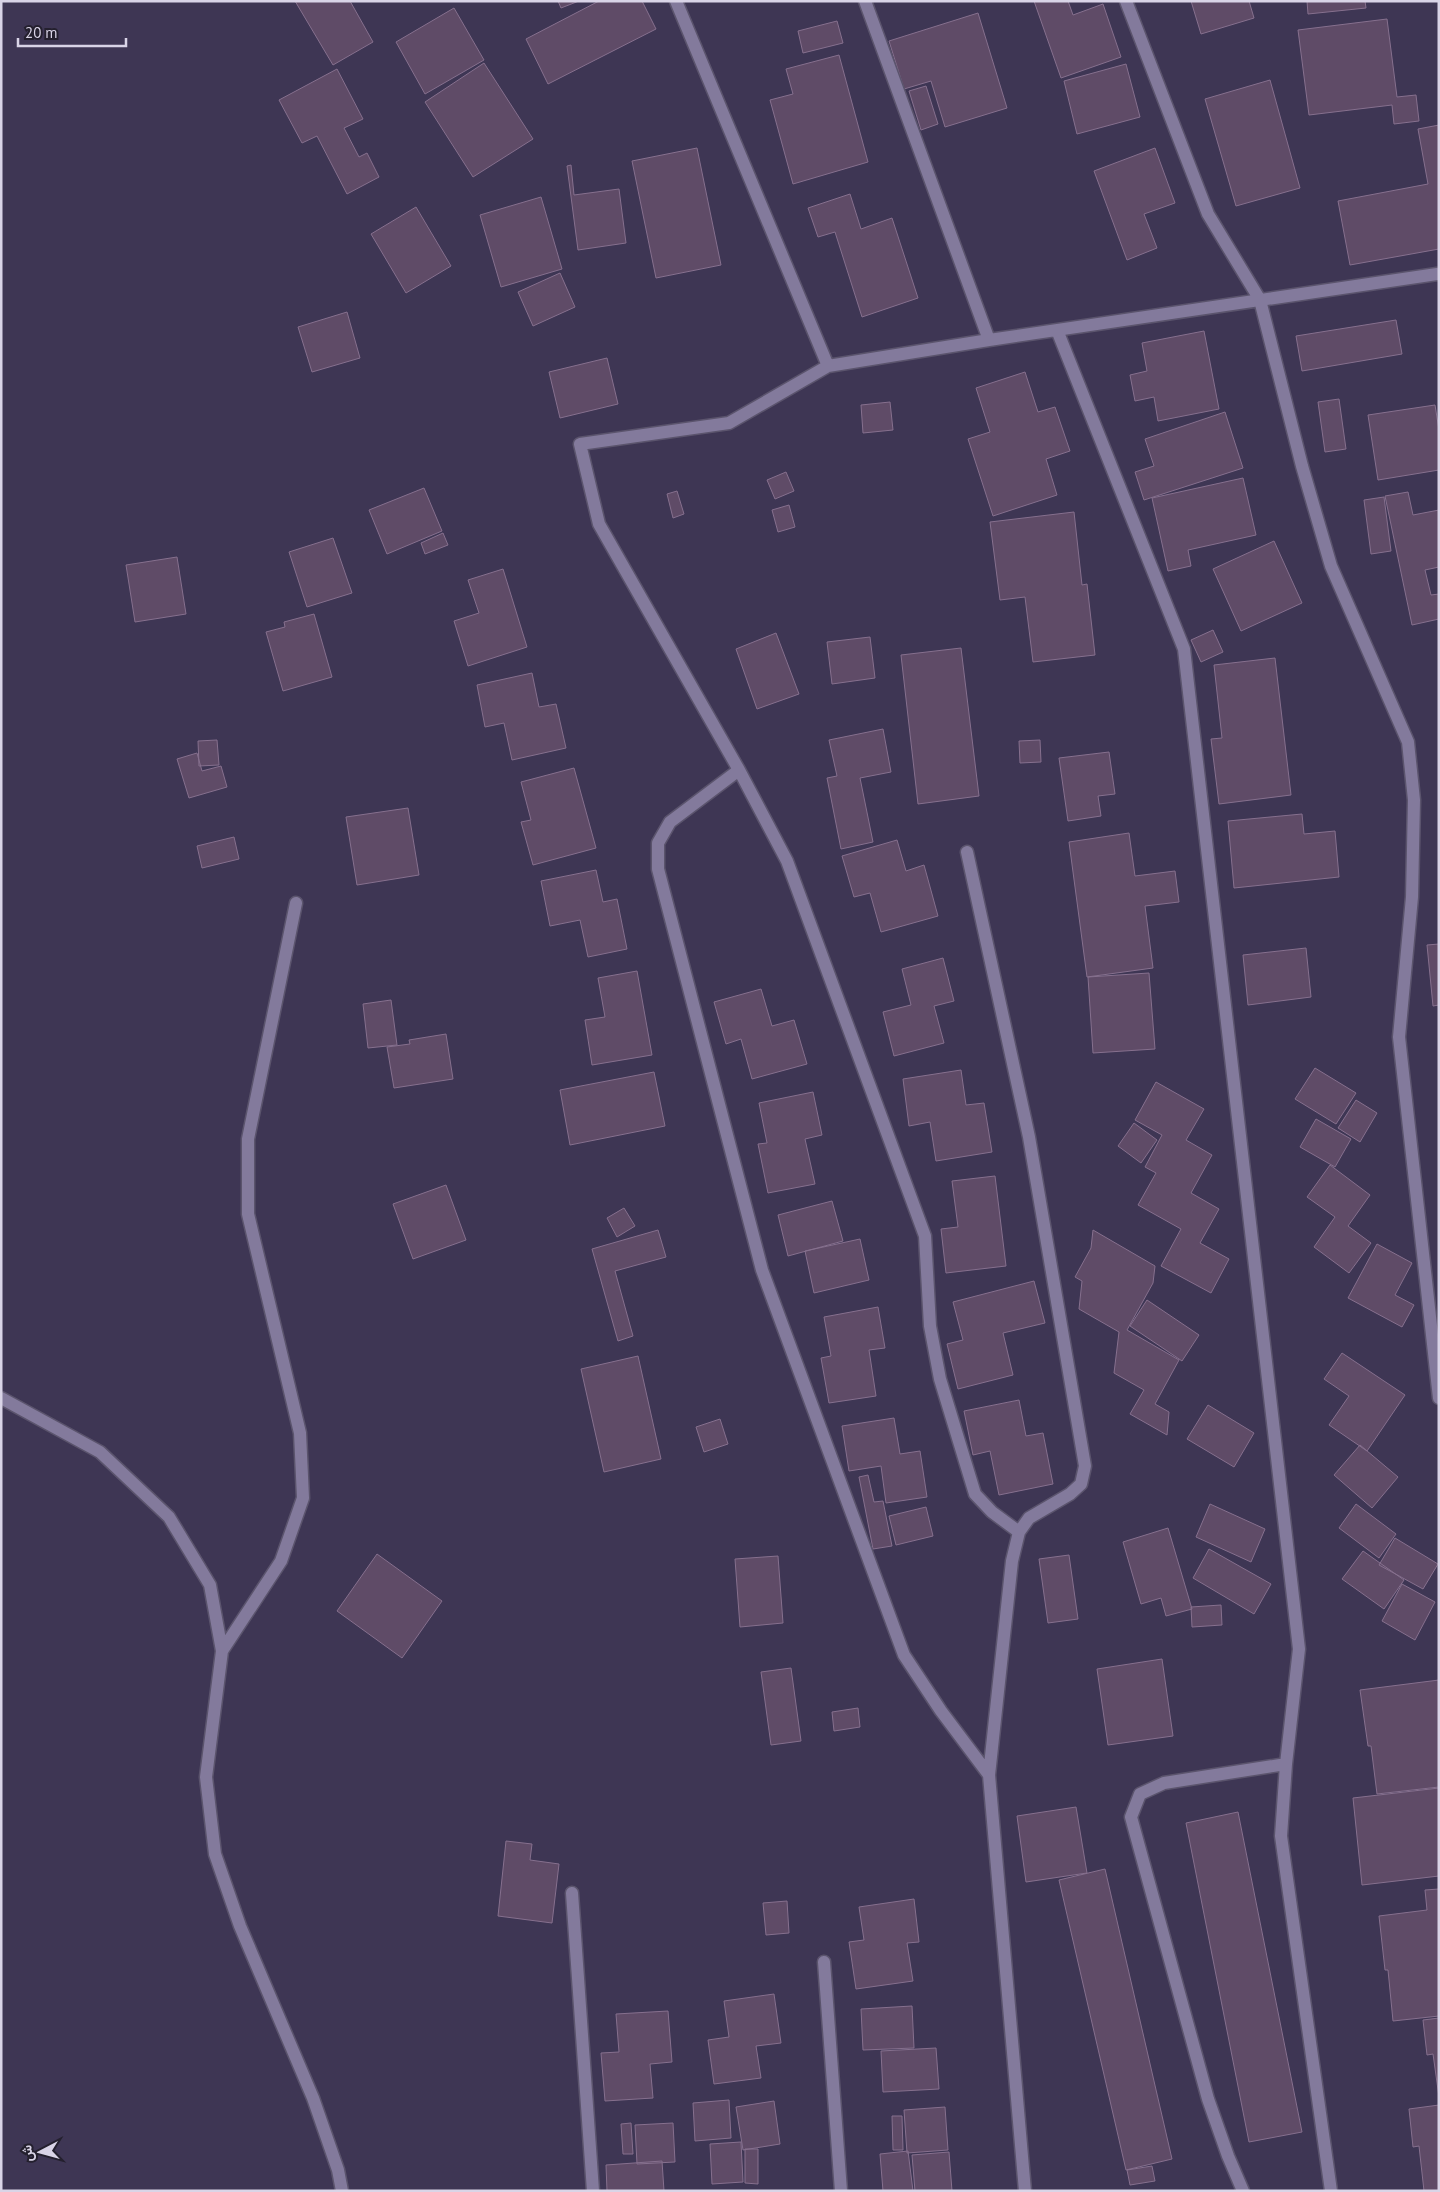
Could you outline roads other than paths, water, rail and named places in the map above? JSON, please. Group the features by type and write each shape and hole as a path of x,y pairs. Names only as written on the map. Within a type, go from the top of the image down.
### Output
{"street":[{"path":"676,1 828,366"},
{"path":"865,1 989,340"},
{"path":"1126,1 1208,214 1260,300 1302,466 1331,566 1408,742 1414,800 1412,897 1399,1037 1439,1398"},
{"path":"1019,1532 992,1512 975,1494 940,1379 930,1326 925,1236 787,861 739,770 600,524 580,444 729,423 828,366 1260,300 1438,276"},
{"path":"1057,330 1184,649 1299,1649 1286,1764 1281,1836 1331,2191"},
{"path":"739,770 670,822 658,843 658,869 762,1270 904,1655 941,1711 989,1775"},
{"path":"967,852 1029,1137 1085,1466 1081,1484 1070,1494 1029,1518 1019,1532 1012,1561 989,1775 1026,2191"},
{"path":"222,1651 281,1561 304,1498 300,1433 248,1214 248,1139 296,903"},
{"path":"1,1398 100,1452 169,1517 210,1585 222,1651 206,1777 215,1854 240,1926 313,2098 338,2170 342,2191"},
{"path":"1243,2191 1228,2156 1208,2099 1131,1817 1140,1794 1164,1783 1286,1764"},
{"path":"572,1893 593,2191"},
{"path":"824,1962 841,2191"}]}
